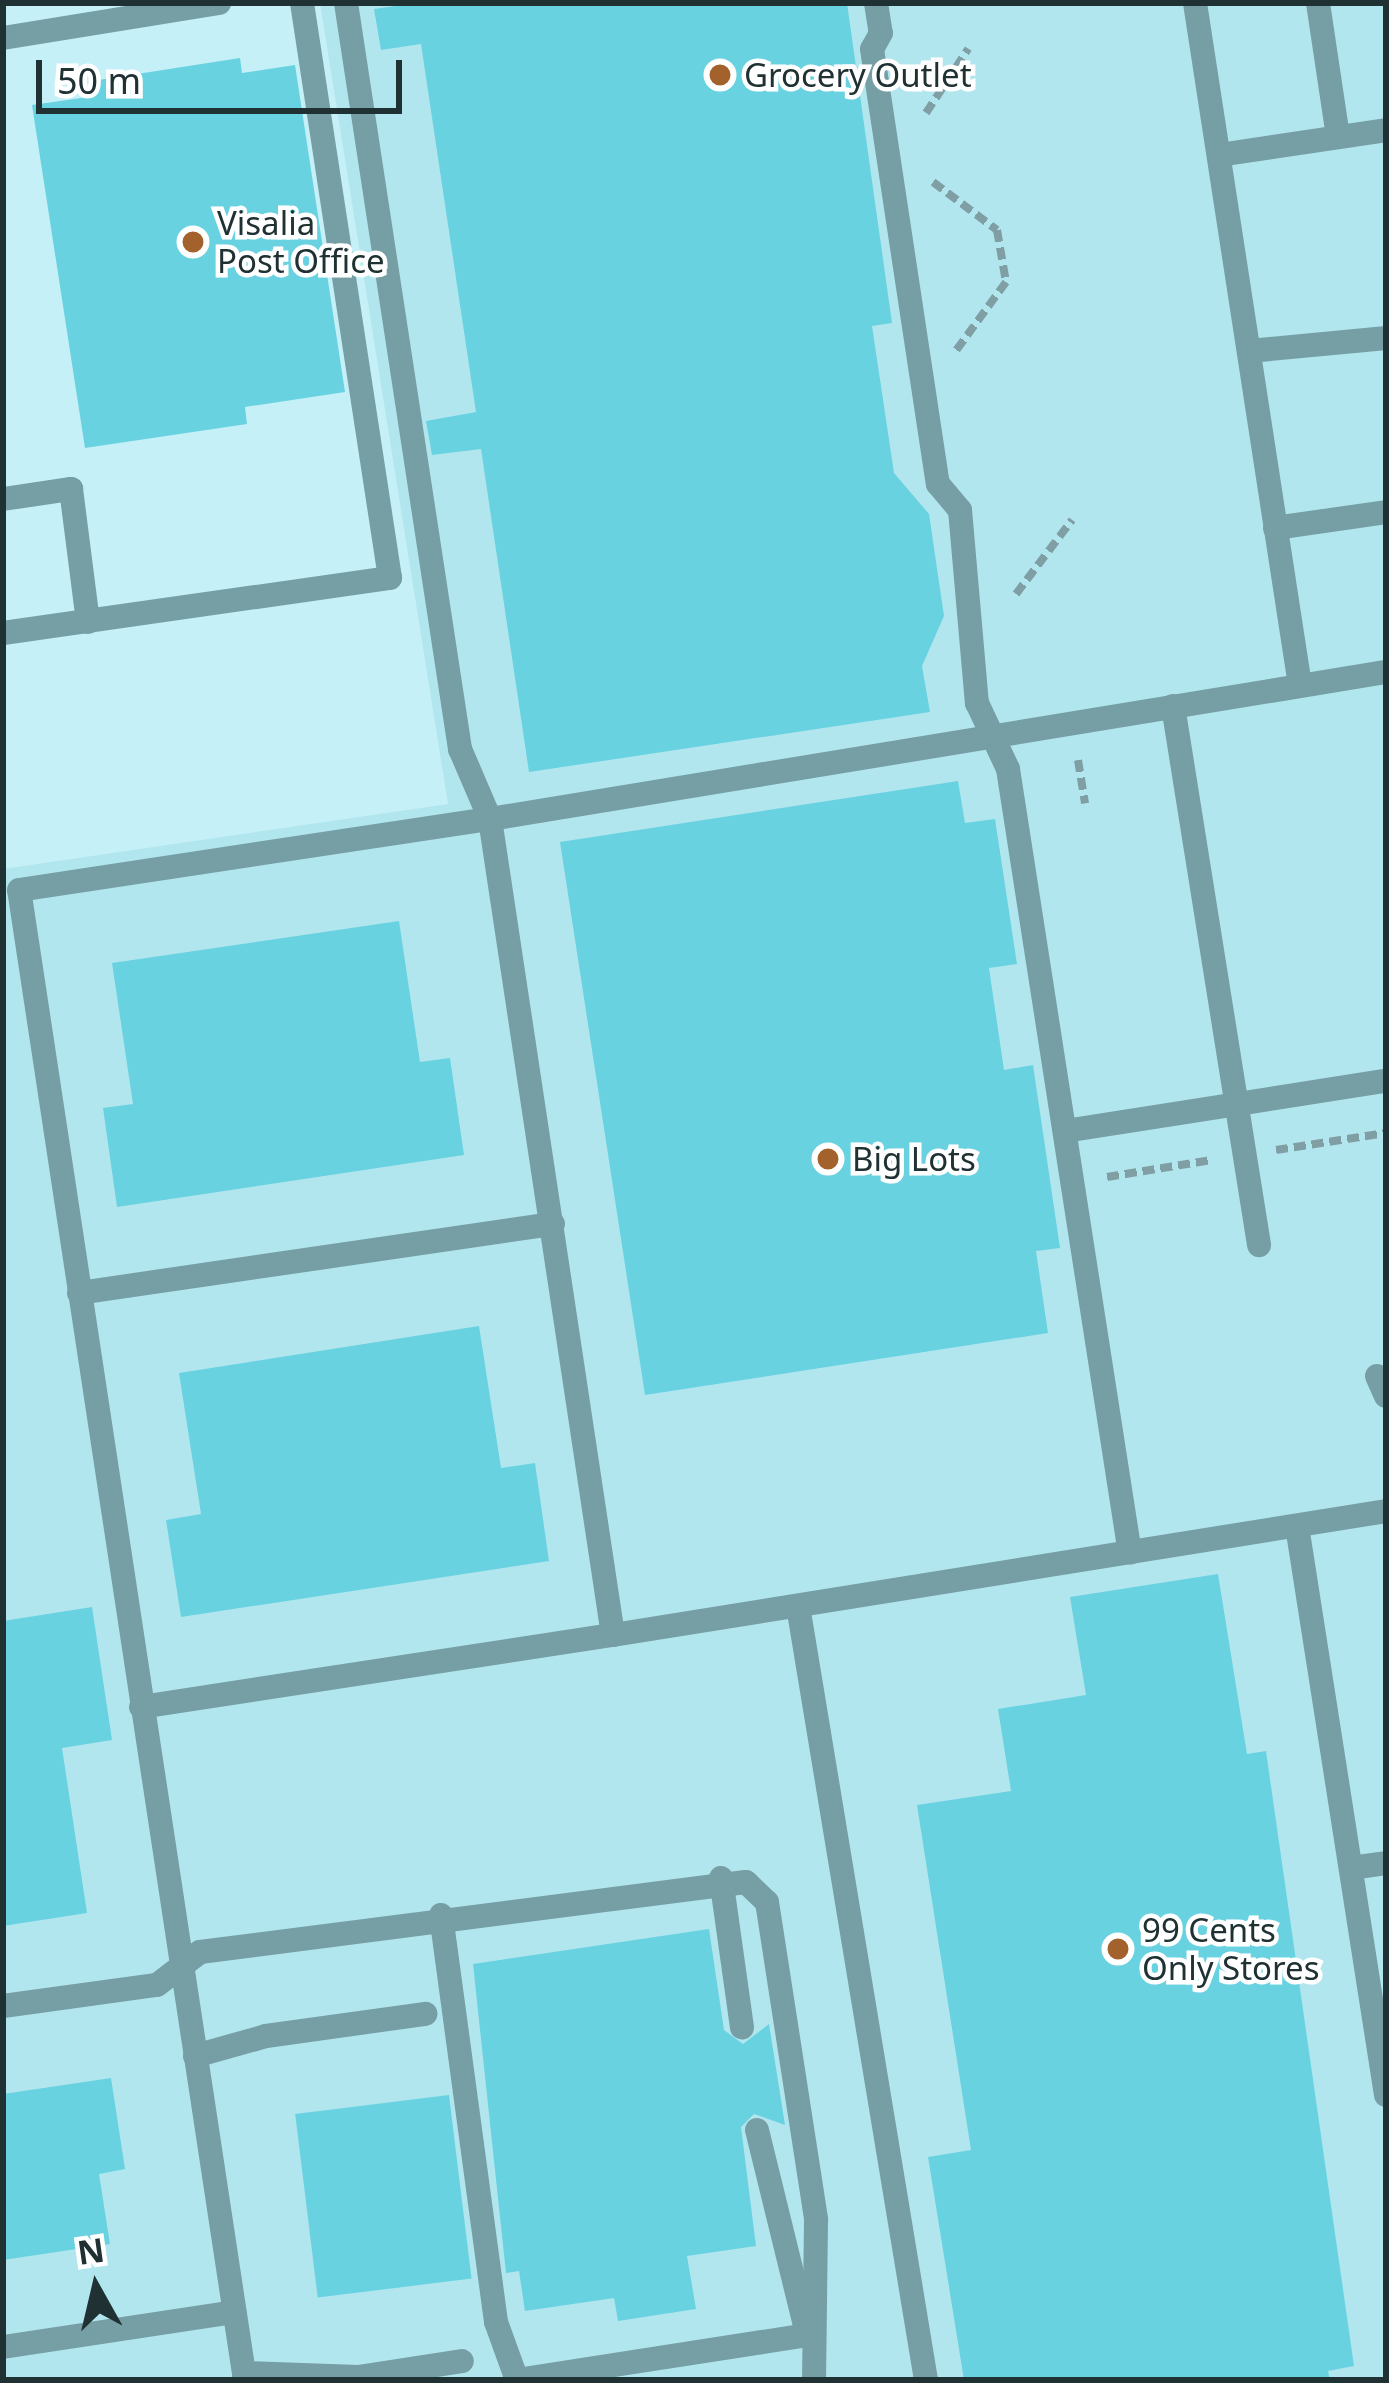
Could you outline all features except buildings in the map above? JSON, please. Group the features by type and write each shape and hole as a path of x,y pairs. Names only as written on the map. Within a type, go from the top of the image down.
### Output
{"lane":[{"path":"3,38 219,3"},
{"path":"3,633 390,578 302,3"},
{"path":"346,3 460,749 490,819 613,1635"},
{"path":"876,3 881,33 872,50 938,484 960,510 976,704 1008,769 1130,1553"},
{"path":"1196,3 1300,685"},
{"path":"1318,3 1338,137"},
{"path":"1219,155 1386,130"},
{"path":"1250,351 1386,338"},
{"path":"3,499 71,489 88,622"},
{"path":"1275,528 1386,512"},
{"path":"462,2361 358,2377 244,2376 19,890 490,819 1386,672"},
{"path":"1173,706 1259,1245"},
{"path":"1065,1131 1386,1081"},
{"path":"79,1293 553,1224"},
{"path":"141,1707 1386,1511"},
{"path":"1297,1526 1386,2095"},
{"path":"798,1606 926,2380"},
{"path":"1351,1868 1386,1863"},
{"path":"3,2006 157,1985 200,1952 721,1878 746,1882 767,1902 816,2220 809,2336"},
{"path":"721,1878 742,2028"},
{"path":"441,1915 496,2322 517,2380 809,2336"},
{"path":"194,2056 266,2036 425,2014"},
{"path":"757,2130 809,2336 814,2380"},
{"path":"3,2347 235,2312"}],"path":[{"path":"926,113 968,49"},
{"path":"932,182 997,230 1006,282 953,355"},
{"path":"1016,594 1072,520"},
{"path":"1061,762 1078,760 1085,803"},
{"path":"1274,1150 1386,1133"},
{"path":"1107,1177 1214,1160"}],"shaded area":[{"path":"320,3 1386,3 1386,2380 3,2380 3,869 448,804"}],"place":[{"name":"Grocery Outlet","path":"720,75"},
{"name":"Visalia Post Office","path":"193,242"},
{"name":"Big Lots","path":"828,1159"},
{"name":"99 Cents Only Stores","path":"1118,1949"}]}
